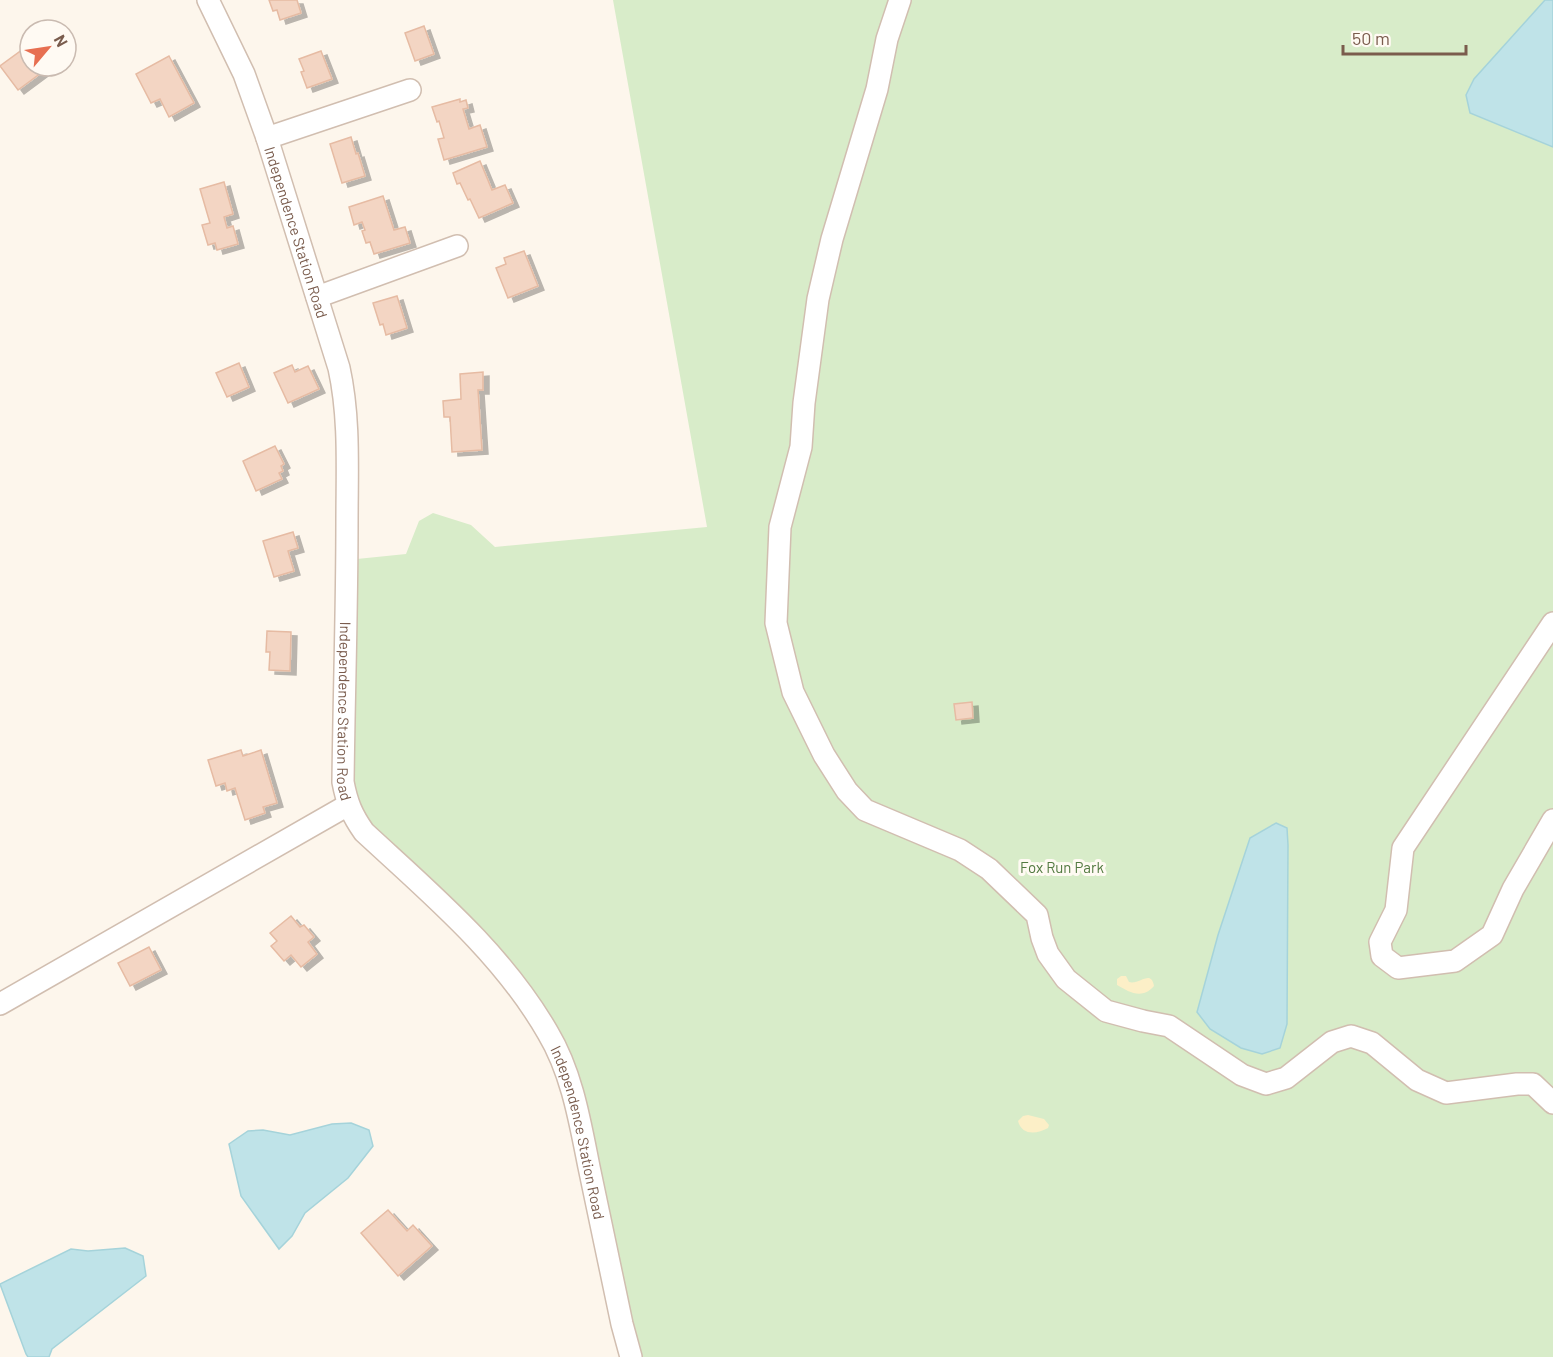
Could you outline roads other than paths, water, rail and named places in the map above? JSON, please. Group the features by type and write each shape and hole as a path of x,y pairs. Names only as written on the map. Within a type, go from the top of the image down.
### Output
{"street":[{"name":"Independence Station Road","path":"208,0 244,74 267,138 343,386 347,428 343,782 348,805 364,832 486,948 514,981 549,1034 563,1064 577,1108 622,1324 631,1357"},
{"path":"900,0 887,39 877,89 832,239 818,299 804,403 801,447 780,527 776,623 793,692 824,754 847,792 866,810 960,850 989,869 1037,915 1048,954 1066,980 1106,1011 1169,1026 1242,1075 1266,1084 1286,1078 1332,1042 1351,1036 1372,1043 1417,1080 1446,1093 1533,1084 1553,1103"},
{"path":"267,138 410,90"},
{"path":"317,297 457,246"},
{"path":"1553,623 1403,848 1396,910 1380,942 1382,956 1398,968 1455,961 1492,935 1513,890 1553,820"},
{"path":"0,1004 348,805"}],"water":[{"path":"1545,0 1553,0 1553,147 1470,113 1466,95 1474,79"},
{"path":"1276,823 1287,828 1288,845 1287,1024 1280,1048 1262,1054 1241,1048 1210,1029 1197,1012 1218,935 1250,838"},
{"path":"351,1123 369,1130 373,1146 348,1178 305,1213 292,1236 279,1249 241,1196 229,1144 248,1131 263,1130 290,1135 332,1124"},
{"path":"125,1248 143,1256 146,1276 52,1349 49,1357 28,1357 0,1284 71,1249 88,1251"}],"park label":[{"name":"Fox Run Park","path":"1062,867"}]}
